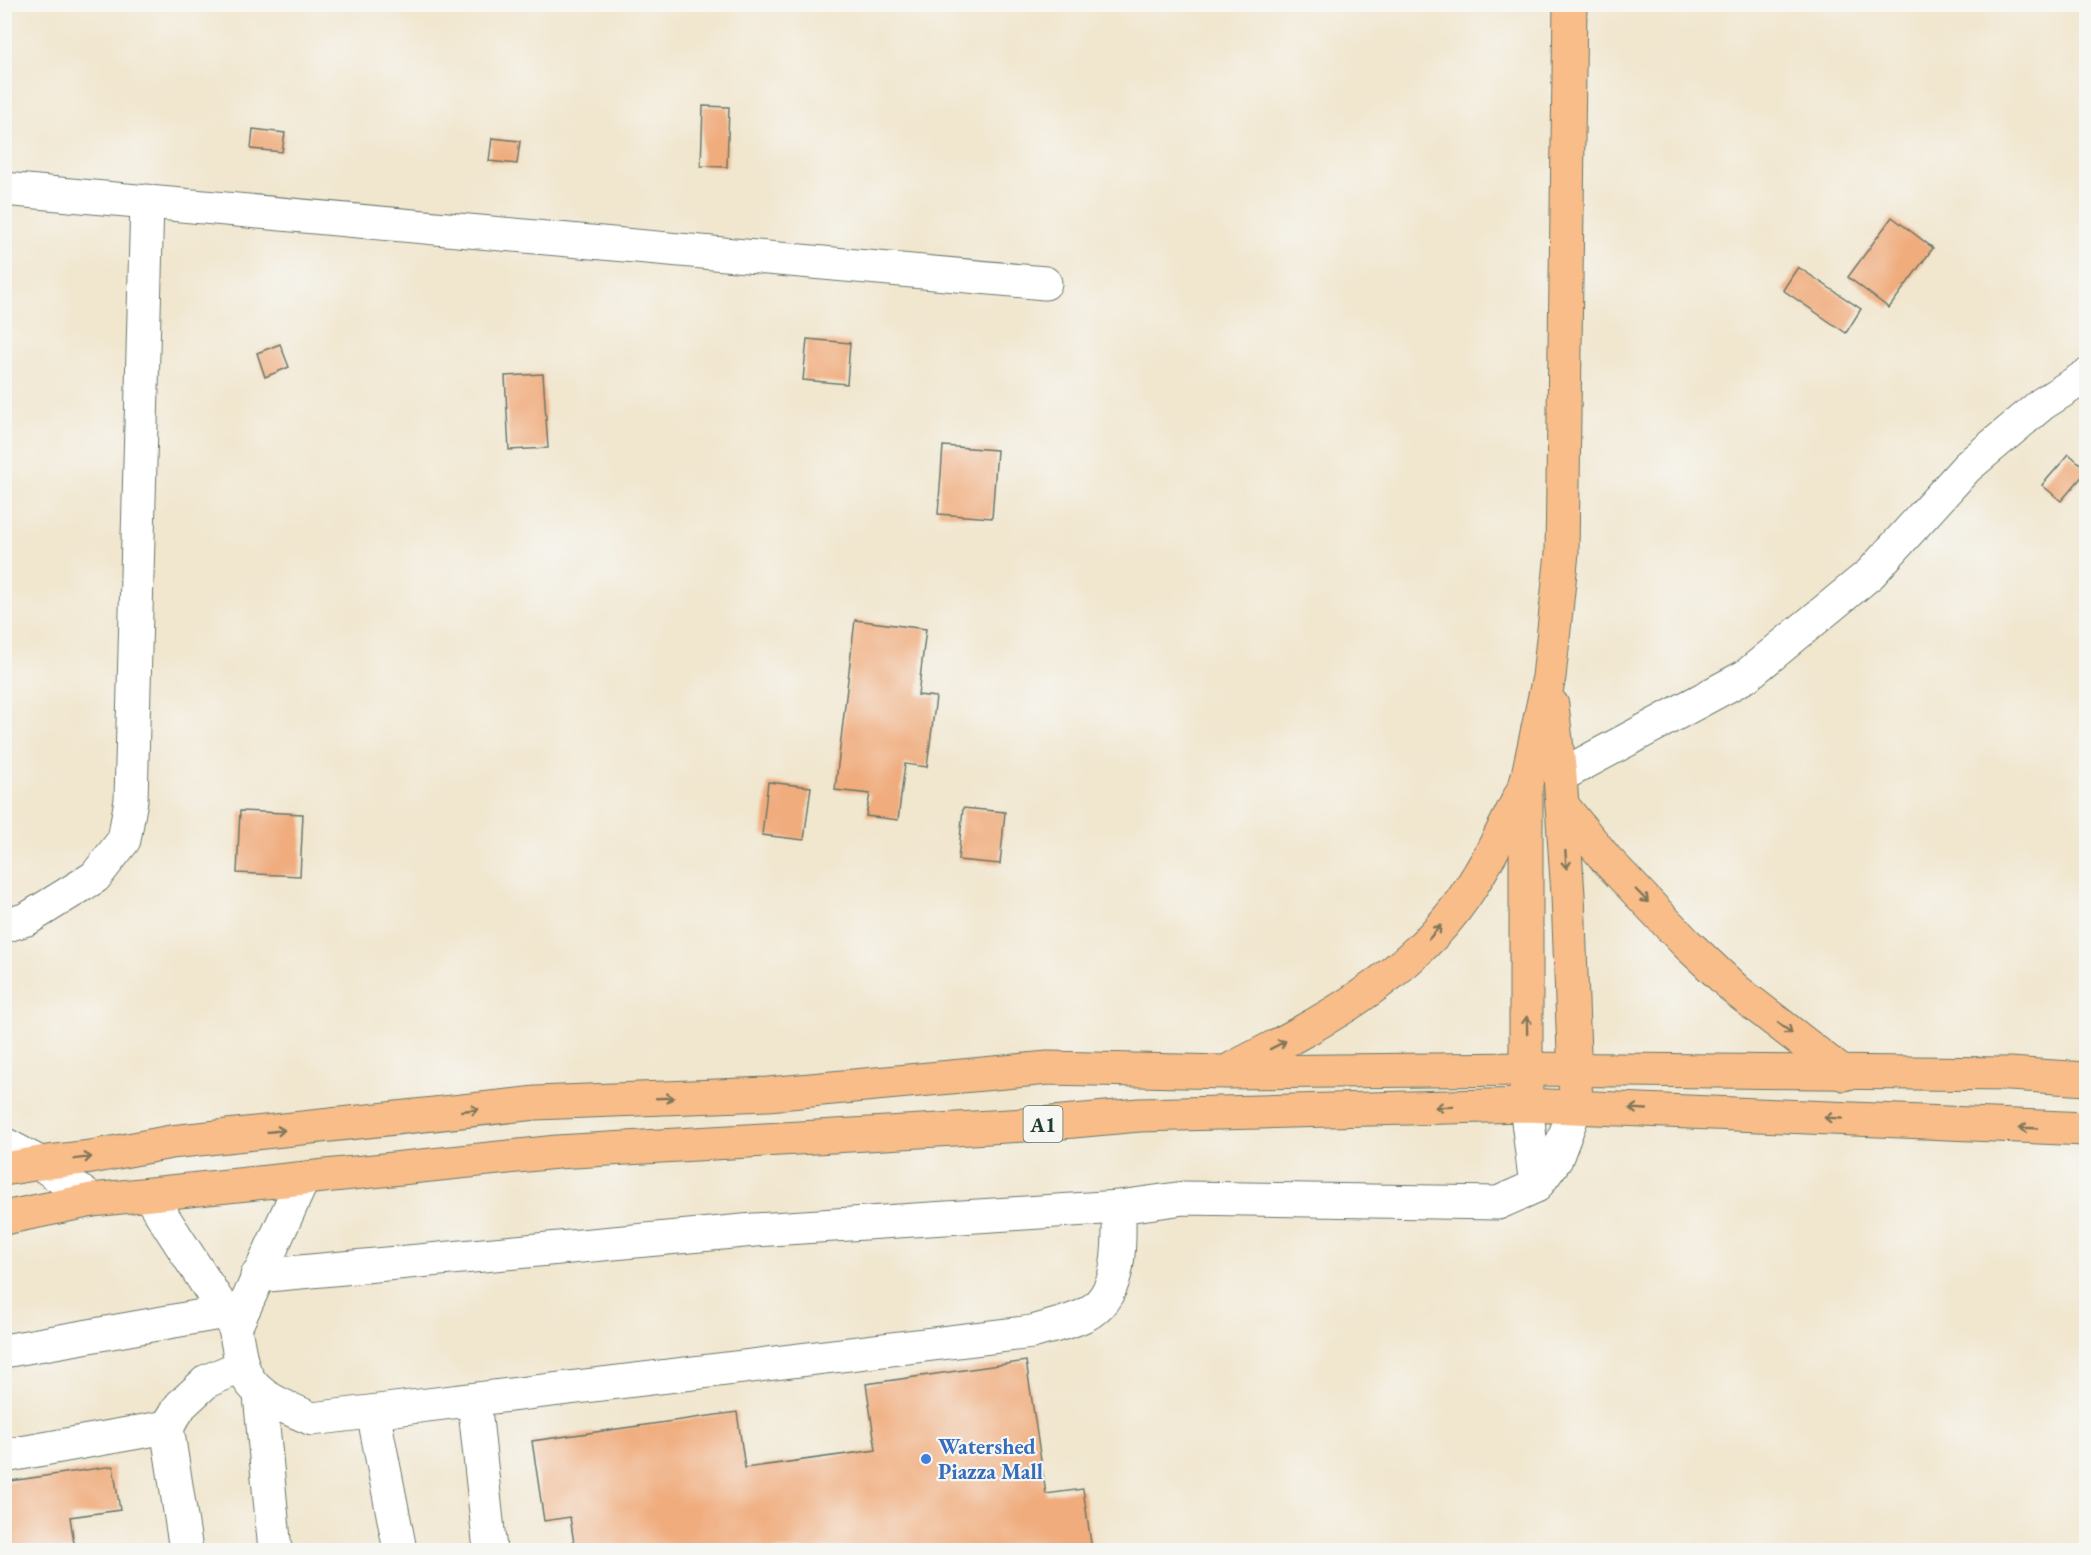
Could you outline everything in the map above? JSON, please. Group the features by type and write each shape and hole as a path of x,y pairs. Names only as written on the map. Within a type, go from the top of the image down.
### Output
{"main road":[{"path":"1526,1105 1526,784 1549,677 1562,553 1570,4"},
{"path":"1549,677 1561,790 1576,1106"},
{"path":"1226,1072 1303,1032 1351,1003 1431,938 1464,897 1491,853 1526,784"},
{"path":"1561,790 1606,859 1686,942 1737,991 1844,1074"},
{"path":"4,1169 92,1157 171,1142 536,1103 768,1094 1048,1068 1226,1072 1527,1069 2010,1074 2086,1079"},
{"name":"A1","path":"4,1218 92,1200 557,1152 1041,1124 1139,1115 1526,1105 2086,1129"}],"street":[{"path":"4,189 1045,283"},
{"path":"4,926 27,919 95,877 124,840 131,800 147,201"},
{"path":"1561,790 1746,676 1871,573 1967,467 2042,404 2086,376"},
{"path":"1526,1105 1536,1186"},
{"path":"257,1276 754,1230 1119,1207 1184,1198 1498,1203 1536,1186 1556,1160 1576,1106"},
{"path":"4,1144 40,1163 92,1200"},
{"path":"230,1320 257,1276 303,1179"},
{"path":"149,1195 230,1320 242,1366 250,1383 261,1395 312,1419 1032,1332 1085,1315 1107,1297 1118,1263 1119,1207"},
{"path":"4,1351 230,1320"},
{"path":"186,1551 167,1426 181,1405 207,1381 242,1366"},
{"path":"261,1395 275,1551"},
{"path":"474,1400 490,1551"},
{"path":"373,1412 400,1551"},
{"path":"4,1456 167,1426"}],"building":[{"path":"703,106 729,107 727,167 701,166"},
{"path":"253,129 285,133 282,152 251,149"},
{"path":"492,138 520,141 517,164 489,161"},
{"path":"1892,217 1933,248 1889,308 1848,277"},
{"path":"1798,267 1861,309 1846,333 1783,290"},
{"path":"807,339 850,343 847,384 803,380"},
{"path":"280,344 289,367 265,377 257,353"},
{"path":"543,374 548,448 509,450 505,376"},
{"path":"943,446 997,450 992,518 938,514"},
{"path":"2069,454 2086,469 2086,472 2061,501 2042,485"},
{"path":"855,620 926,629 918,695 936,697 927,767 905,764 898,820 866,816 870,794 835,790"},
{"path":"768,782 811,787 804,840 762,835"},
{"path":"963,808 1005,812 1000,864 958,860"},
{"path":"240,811 303,814 300,876 237,873"},
{"name":"Watershed Piazza Mall","path":"1026,1361 1046,1494 1083,1489 1092,1550 575,1550 570,1517 544,1521 532,1441 737,1412 745,1468 876,1450 866,1384"},
{"path":"113,1466 120,1510 70,1517 75,1550 4,1550 4,1482"}],"place":[{"name":"Watershed Piazza Mall","path":"926,1459"}]}
